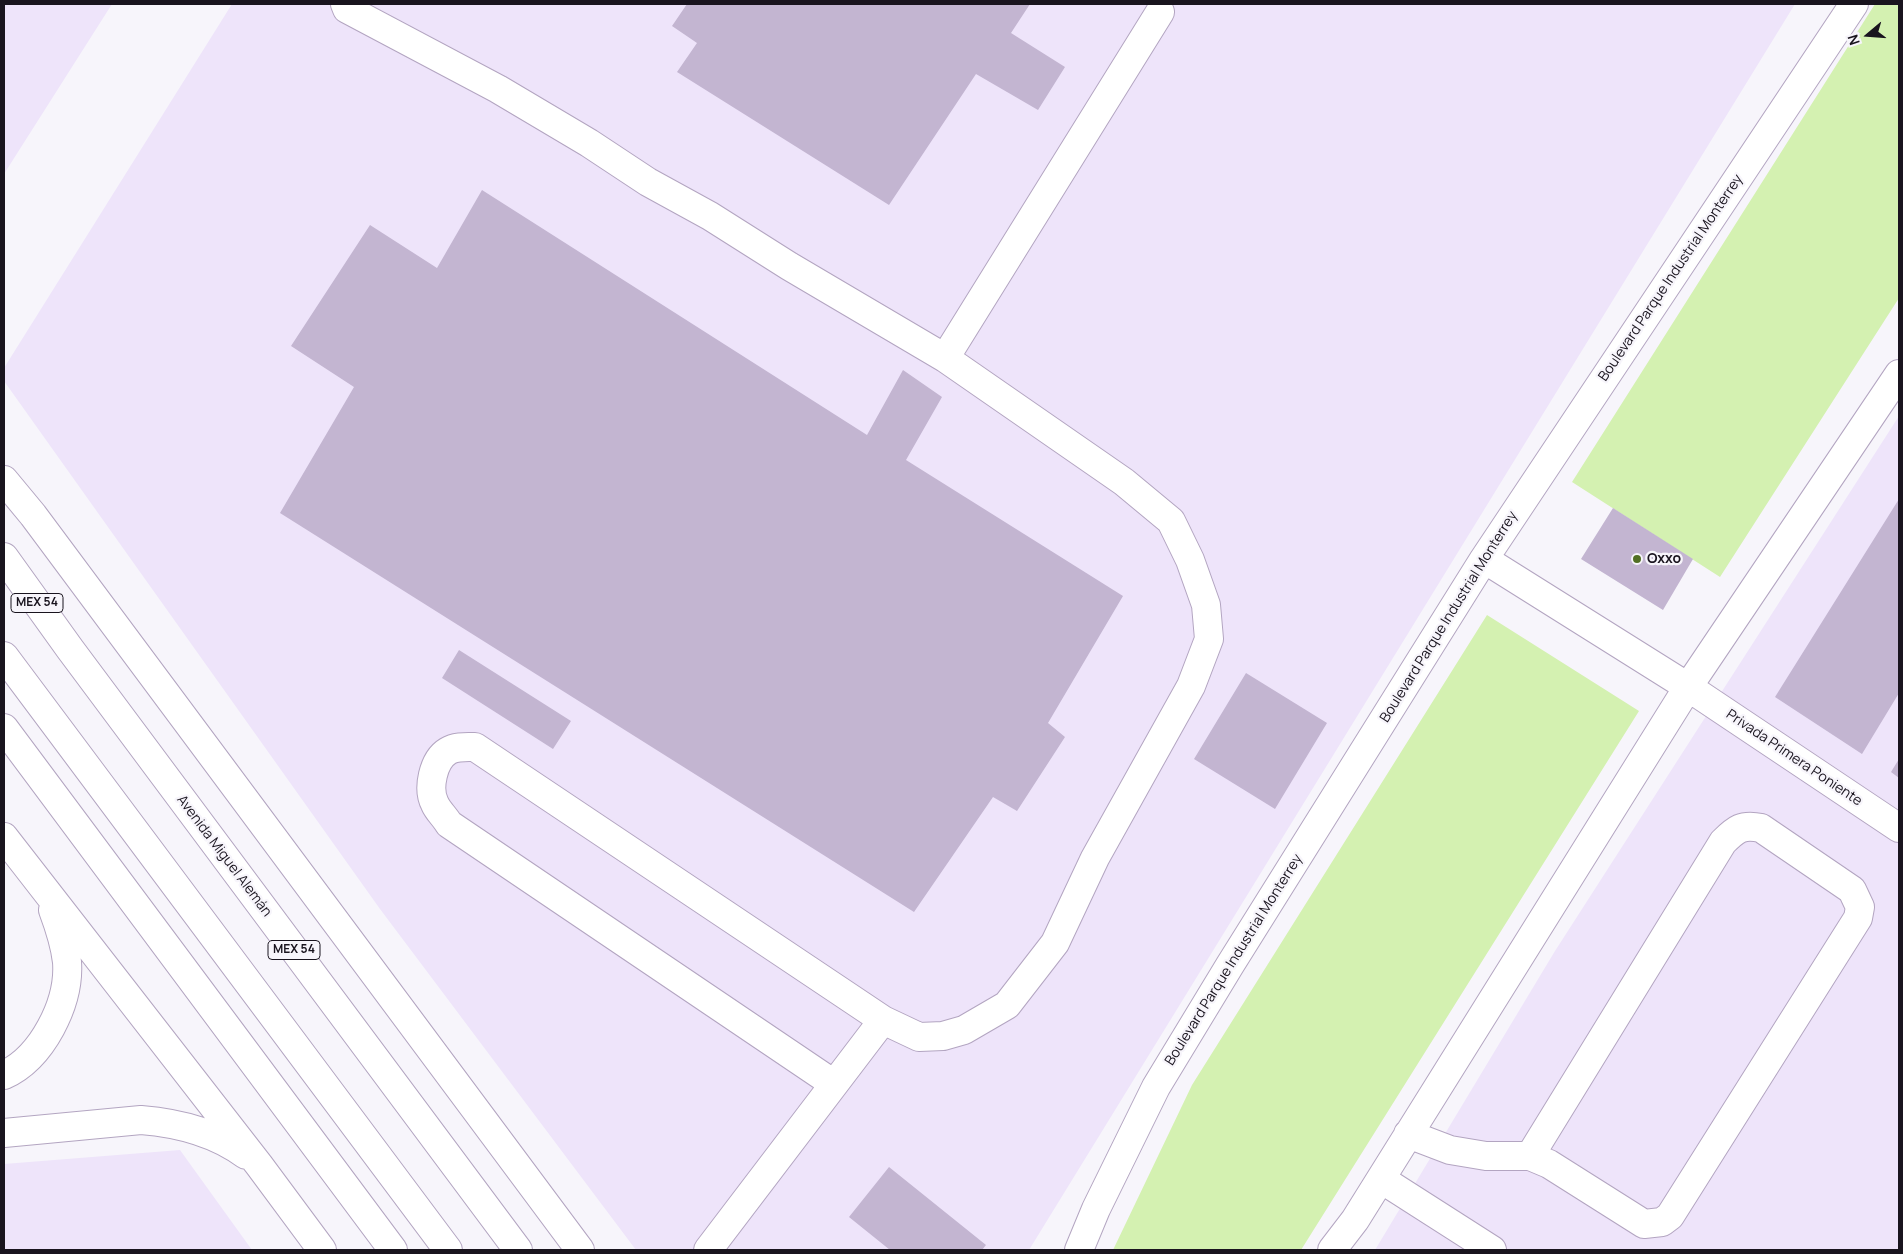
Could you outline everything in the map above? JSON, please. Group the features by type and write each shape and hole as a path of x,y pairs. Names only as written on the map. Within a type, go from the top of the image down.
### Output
{"main road":[{"path":"344,4 347,9 498,90 589,143 648,182 710,216 789,266 945,358 1124,482 1171,521 1190,560 1206,605 1209,639 1191,686 1095,858 1055,943 1007,1005 964,1030 943,1036 919,1037 883,1020 475,747 462,746 448,751 439,762 430,783 435,804 449,824 834,1084"},
{"name":"Boulevard Parque Industrial Monterrey","path":"1079,1250 1096,1209 1156,1087 1235,956 1484,559 1854,4"},
{"path":"945,358 1160,12"},
{"path":"1332,1250 1355,1220 1381,1179 1688,687 1899,374"},
{"path":"4,480 57,547 580,1250"},
{"name":"Avenida Miguel Alemán","path":"4,557 70,649 518,1250"},
{"name":"Privada Primera Poniente","path":"1484,559 1688,687 1899,828"},
{"path":"4,656 448,1250"},
{"path":"4,728 393,1250"},
{"path":"1408,1134 1450,1150 1486,1156 1530,1156 1550,1164 1644,1224 1662,1222 1670,1216 1858,918 1860,907 1852,890 1761,828 1750,825 1736,830 1723,842 1530,1156"},
{"path":"4,836 259,1164 322,1250"},
{"path":"4,1075 24,1061 45,1037 60,1009 66,986 67,963 64,942 47,897 33,873"},
{"path":"708,1250 883,1020"},
{"path":"4,1133 141,1120 162,1122 183,1126 222,1140 259,1164"},
{"path":"1381,1179 1492,1250"},
{"path":"1071,1250 1096,1209"},
{"path":"1340,1250 1355,1220"}],"shaded area":[{"path":"4,4 112,4 4,174"},
{"path":"232,4 1795,4 1029,1250 636,1250 380,909 4,381 4,368"},
{"path":"1899,416 1899,1250 1375,1250 1555,951"},
{"path":"180,1150 252,1250 4,1250 4,1164"}],"green space":[{"path":"1875,4 1899,4 1899,298 1720,577 1572,482"},
{"path":"1487,615 1639,711 1301,1250 1113,1250 1192,1085"}],"building":[{"path":"687,4 1030,4 1011,33 1065,67 1038,110 976,74 889,205 677,72 697,43 672,26"},
{"path":"482,190 867,435 903,370 942,397 906,460 1123,596 1048,723 1065,737 1017,811 993,797 914,912 280,513 354,387 291,346 370,225 437,268"},
{"path":"1899,499 1899,693 1862,754 1775,697"},
{"name":"Oxxo","path":"1613,508 1693,559 1663,610 1581,559"},
{"path":"459,650 571,721 553,749 442,678"},
{"path":"1246,673 1327,723 1275,809 1194,759"},
{"path":"1899,759 1899,778 1891,772"},
{"path":"889,1167 986,1245 982,1250 890,1250 849,1217"}],"place":[{"name":"Oxxo","path":"1637,559"}]}
